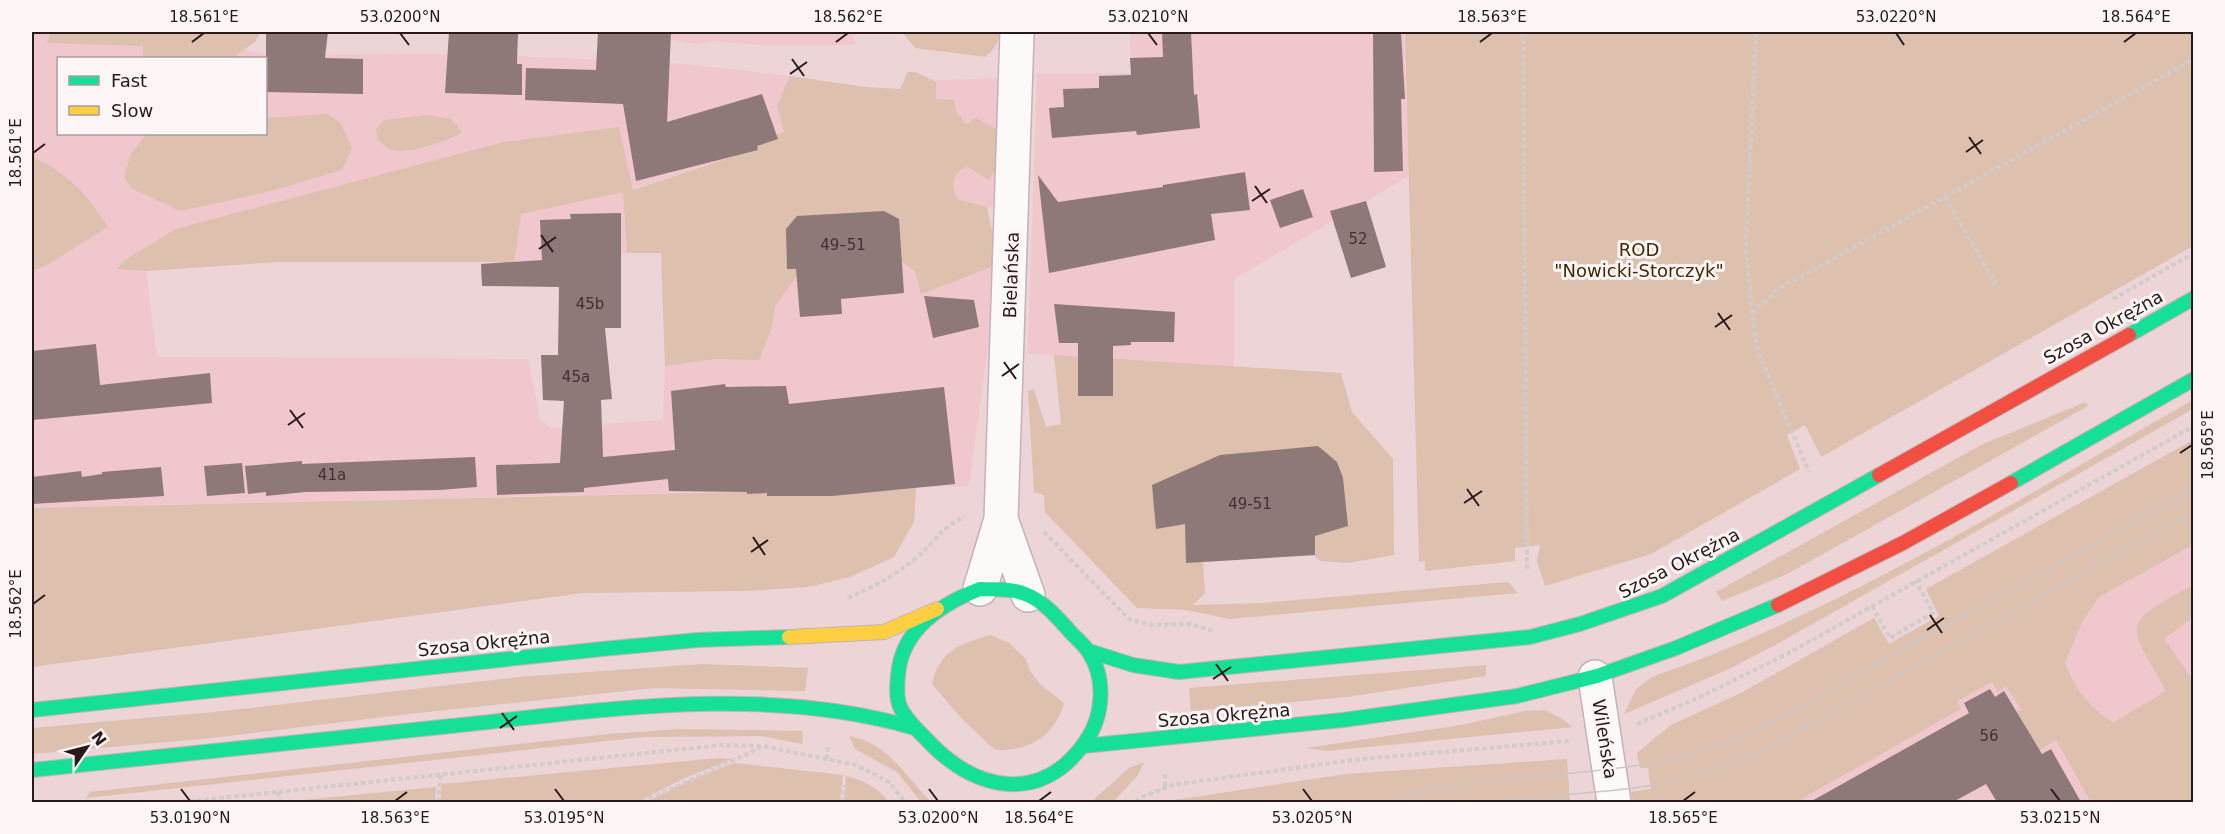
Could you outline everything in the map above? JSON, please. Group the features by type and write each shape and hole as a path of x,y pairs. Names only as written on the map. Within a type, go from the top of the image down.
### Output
{"street":[{"name":"Bielańska","path":"980,590 1001,519 1017,32"},
{"name":"Szosa Okrężna","path":"1089,651 1119,663 1155,671 1179,672 1530,637 1572,628 1617,614 1671,591 2193,298"},
{"name":"Szosa Okrężna","path":"1083,746 1255,731 1448,707 1536,691 1595,676 1748,620 1809,590 1918,534 2193,378"},
{"name":"Bielańska","path":"1001,519 1028,595"},
{"path":"980,590 1013,590 1028,595 1044,605 1089,651 1096,664 1100,698 1095,724 1083,746 1056,772 1021,784 988,783 970,777 953,766 915,728 902,711 897,699 897,676 901,653 911,634 936,609 961,595 980,590"},
{"name":"Szosa Okrężna","path":"32,710 698,640 884,632 936,609"},
{"name":"Wileńska","path":"1595,676 1614,802"},
{"path":"32,770 636,706 717,704 825,708 892,720 915,728"},
{"path":"953,766 961,784"},
{"path":"1038,794 1042,778"}],"path":[{"path":"1523,32 1527,570"},
{"path":"1756,32 1746,245 1757,349 1810,475 1821,469"},
{"path":"1752,313 1780,288 2193,59"},
{"path":"1945,197 1998,288"},
{"path":"2108,302 2193,253"},
{"path":"1635,725 1760,668 2193,426"},
{"path":"837,601 890,579"},
{"path":"1872,606 1890,638 1934,613 1916,581"},
{"path":"1189,624 1226,630"},
{"path":"1136,802 1142,797 1172,785 1360,759 1580,740"},
{"path":"182,802 722,745 764,746 867,769 889,782 905,802"},
{"path":"642,802 764,746"},
{"path":"438,802 441,774"},
{"path":"843,802 844,785"},
{"path":"278,792 280,802"}],"shaded area":[{"path":"32,32 170,32 265,55 476,54 685,64 790,76 777,106 787,140 623,192 627,253 507,262 278,262 146,271 157,357 528,359 540,419 551,428 663,420 665,366 715,359 698,204 999,264 969,486 32,508"},
{"path":"598,32 854,32 855,45 759,45 713,41 696,44 633,34"},
{"path":"1130,32 1404,32 1409,176 1234,279 1234,367 1179,366 1028,353 1037,74 1131,73"},
{"path":"998,78 1001,207 953,208 923,81"},
{"path":"2193,545 2193,802 1721,802 1747,793"}],"green space":[{"path":"51,32 260,32 256,41 233,57 143,57 143,46 47,43"},
{"path":"939,32 999,32 995,46 985,57 915,48 903,33 939,34"},
{"name":"ROD \"Nowicki-Storczyk\"","path":"1405,32 2193,32 2193,246 1821,457 1805,425 1787,435 1800,469 1651,554 1545,586 1537,561 1540,545 1515,548 1515,561 1425,571 1425,561 1419,562"},
{"path":"908,72 916,72 936,82 936,99 954,100 956,111 966,125 976,118 999,131 1000,163 989,180 965,166 957,173 953,185 957,199 987,207 999,264 921,294 915,271 902,262 803,268 775,306 772,327 759,360 715,359 665,366 661,253 627,253 623,192 521,214 514,262 278,262 145,271 117,269 125,260 176,229 504,142 619,127 633,190 735,156 765,139 784,132 777,106 790,76 865,87 900,89"},
{"path":"327,114 340,122 352,148 342,170 267,192 180,211 131,188 124,177 131,154 145,135 267,135 267,118"},
{"path":"427,115 451,119 462,132 437,143 404,151 389,149 378,140 376,129 384,120"},
{"path":"32,157 66,177 93,205 108,227 45,266 32,271"},
{"path":"1054,355 1341,373 1352,412 1393,459 1394,555 1348,563 1320,561 1314,555 1203,562 1205,593 1193,605 1262,603 1508,582 1518,593 1229,619 1187,610 1137,608 1045,512 1044,495 1034,492 1028,391 1034,390 1046,427 1061,424"},
{"path":"2193,400 2193,409 1777,644 1729,669 1624,714 1636,689 1652,677 1793,620 1861,586 1995,514"},
{"path":"2086,402 2088,406 1787,574 1722,601 1716,592 1983,444"},
{"path":"2193,440 2193,545 2099,597 2083,620 2065,663 2084,697 2113,723 2166,691 2143,650 2137,626 2142,617 2152,608 2193,585 2193,617 2164,639 2193,680 2193,802 2091,802 2056,740 2033,753 2012,715 2021,709 2006,686 1998,692 1992,682 1957,701 1961,709 1796,802 1633,802 1631,792 1651,789 1648,768 1640,768 1637,753 1671,725 1741,693 1874,618 1889,644 1939,616 1926,589"},
{"path":"916,488 914,522 894,557 850,577 808,587 748,591 583,593 32,667 32,508"},
{"path":"991,635 1009,643 1026,659 1030,671 1041,685 1064,703 1060,715 1047,733 1029,745 1019,748 995,750 962,719 932,684 940,664 953,650 970,641"},
{"path":"701,664 808,668 805,691 654,688 213,738 32,754 32,728 214,712 518,677"},
{"path":"1486,665 1486,676 1347,697 1191,711 1189,688"},
{"path":"1544,710 1573,727 1327,751 1306,748 1461,725 1525,711"},
{"path":"681,729 803,731 802,744 762,736 644,737 86,798 90,792 609,734"},
{"path":"849,736 863,740 886,753 931,802 921,802 897,772 855,749"},
{"path":"718,758 732,759 683,779 637,802 440,802 442,784"},
{"path":"1567,759 1570,802 1161,802 1346,774"},
{"path":"1144,762 1138,775 1113,802 1091,802 1129,768"},
{"path":"734,763 843,775 840,802 647,802 690,780"},
{"path":"846,776 870,785 889,802 844,802"},
{"path":"436,787 435,802 282,802"}],"building":[{"path":"266,32 328,32 325,58 363,59 363,94 267,92"},
{"path":"449,32 518,32 517,64 522,64 522,95 445,93"},
{"path":"598,32 671,32 667,122 762,94 778,139 757,146 758,150 636,181 623,104 525,100 526,68 596,70"},
{"path":"1162,32 1191,32 1194,95 1197,94 1200,128 1137,135 1136,131 1052,138 1049,108 1064,107 1063,89 1099,88 1099,76 1131,75 1130,58 1163,57"},
{"path":"1373,32 1401,32 1405,99 1401,99 1403,171 1374,172"},
{"path":"1245,172 1250,210 1211,214 1215,240 1049,273 1038,175 1058,202 1163,187 1163,185"},
{"path":"1303,189 1313,217 1280,228 1270,200"},
{"path":"1366,201 1386,267 1351,278 1330,211"},
{"path":"884,211 899,219 904,293 841,299 842,314 800,317 796,269 787,269 786,229 797,216"},
{"path":"621,213 621,328 605,328 612,399 601,400 603,457 675,450 671,391 725,384 726,387 786,386 789,404 944,387 955,484 832,496 767,496 767,493 669,491 668,479 584,488 584,492 497,495 496,465 560,463 564,401 543,400 541,355 558,355 559,287 482,286 481,264 542,260 540,220 571,219 570,214"},
{"path":"924,296 974,300 979,327 933,338"},
{"path":"1054,304 1175,312 1174,342 1131,342 1131,345 1113,346 1113,396 1078,396 1078,343 1059,343"},
{"path":"96,344 100,385 210,373 212,403 32,420 32,351"},
{"path":"1318,446 1337,462 1343,478 1348,526 1315,536 1315,555 1186,563 1185,524 1156,529 1152,485 1220,455"},
{"path":"475,457 477,487 439,490 305,492 266,496 266,492 248,494 245,466 302,461 302,464"},
{"path":"242,463 245,493 207,496 204,466"},
{"path":"161,467 164,496 32,504 32,477 81,471 82,477 102,474 102,472"},
{"path":"1990,689 1995,697 2004,691 2042,754 2051,749 2081,802 1997,802 1986,784 1953,802 1810,802 1969,713 1964,703"}],"tram line":[{"path":"1384,802 1424,791 1464,784 1629,767 1669,759 1733,739 1804,705 2194,489"},
{"path":"1489,802 1626,789 1671,782 1706,773 1762,751 2194,512"}],"traffic: fast":[{"path":"2129,335 2194,298"},
{"path":"2011,483 2194,379"},
{"path":"1089,651 1133,665 1179,672 1530,637 1580,624 1662,596 1879,475"},
{"path":"980,589 1014,591 1043,604 1086,648 1098,672 1099,708 1092,731 1086,741 1069,761 1051,775 1031,782 1011,784 990,781 970,773 932,745 906,718 900,707 897,688 901,660 915,632 925,621 951,602 980,589"},
{"path":"1083,746 1343,720 1517,696 1597,676 1676,648 1778,605"},
{"path":"32,710 602,649 698,640 789,637"},
{"path":"32,770 567,713 684,704 801,707 858,715 915,728"}],"traffic: slow":[{"path":"789,637 884,632 937,609"}],"traffic: jam":[{"path":"1879,475 2129,335"},
{"path":"1778,605 1903,543 2011,483"}]}
